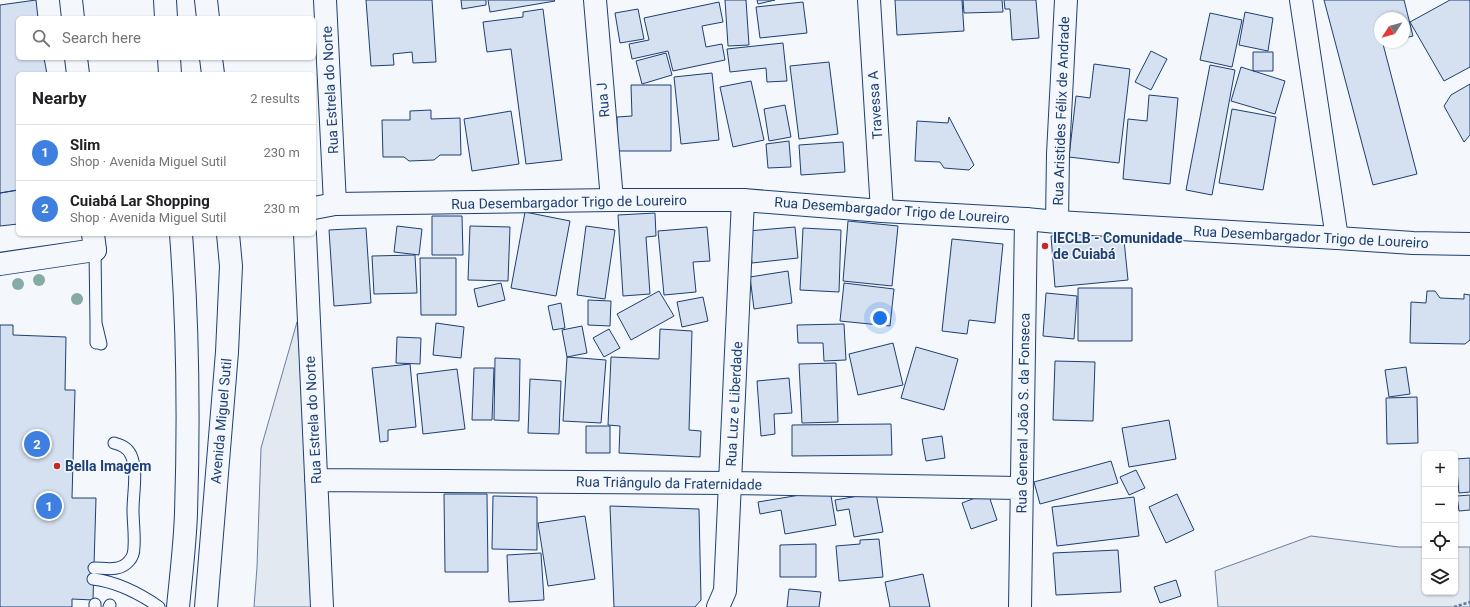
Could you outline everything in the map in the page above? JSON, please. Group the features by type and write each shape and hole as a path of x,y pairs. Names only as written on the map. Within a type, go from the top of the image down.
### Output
{"main road":[{"path":"71,0 73,16"},
{"path":"165,0 166,16"},
{"path":"206,0 208,16"},
{"name":"Rua Estrela do Norte","path":"325,0 335,204"},
{"name":"Rua J","path":"595,0 612,200"},
{"name":"Travessa A","path":"869,0 882,211"},
{"name":"Rua Aristides Félix de Andrade","path":"1057,222 1058,154 1066,0"},
{"path":"1301,0 1337,238"},
{"path":"76,60 78,72"},
{"path":"169,60 170,72"},
{"path":"211,60 213,72"},
{"name":"Rua Desembargador Trigo de Loureiro","path":"316,208 335,204 612,200 743,200 882,211 1057,222 1413,243 1470,244"},
{"name":"Rua Luz e Liberdade","path":"718,607 725,591 743,200"},
{"name":"Rua General João S. da Fonseca","path":"1020,607 1026,219"},
{"name":"Avenida Miguel Sutil","path":"178,607 186,514 188,379 181,236"},
{"name":"Avenida Miguel Sutil","path":"206,607 227,352 231,266 228,236"},
{"name":"Rua Estrela do Norte","path":"305,236 322,607"},
{"path":"0,264 94,242"},
{"name":"Rua Triângulo da Fraternidade","path":"316,480 730,483 1022,488"}],"lane":[{"path":"94,242 96,324 99,343"},
{"path":"114,443 122,445 127,449 133,461 134,548 132,556 128,562 120,568 94,573 144,597 158,607"}],"path":[{"path":"1454,607 1470,602"}],"shaded area":[{"path":"297,322 309,479 313,607 254,607 257,567 261,448"},
{"path":"1311,536 1399,547 1422,547 1422,595 1458,595 1458,547 1470,547 1470,607 1218,607 1215,571"}],"building":[{"path":"36,0 38,16 16,16 16,60 44,60 47,72 16,72 16,190 0,193 0,5"},
{"path":"366,0 432,0 436,62 413,63 412,52 393,54 394,65 371,66"},
{"path":"461,0 486,0 486,5 462,9"},
{"path":"488,0 554,0 555,1 490,12"},
{"path":"725,0 746,0 749,45 728,46"},
{"path":"757,0 775,0 758,4"},
{"path":"895,0 962,0 964,31 897,35"},
{"path":"963,0 1002,0 1003,12 964,13"},
{"path":"1004,0 1036,0 1039,38 1012,40 1010,9 1005,9"},
{"path":"1324,0 1404,0 1407,12 1374,12 1374,48 1384,48 1417,174 1373,185"},
{"path":"1450,0 1470,0 1470,67 1444,81 1410,22"},
{"path":"719,2 723,22 702,26 706,47 722,44 725,60 673,71 668,51 632,59 629,44 649,40 644,18"},
{"path":"803,2 807,33 760,38 756,7"},
{"path":"543,9 562,160 526,164 511,49 487,52 483,22 523,17 523,12"},
{"path":"638,9 644,39 620,43 615,13"},
{"path":"1245,12 1273,18 1268,51 1239,45"},
{"path":"1210,13 1242,20 1232,67 1200,60"},
{"path":"1410,24 1413,36 1410,37"},
{"path":"783,43 787,81 767,82 766,68 730,72 727,49"},
{"path":"1151,51 1167,59 1151,90 1135,82"},
{"path":"1253,52 1273,52 1273,71 1253,71"},
{"path":"666,53 672,75 642,84 636,61"},
{"path":"829,62 838,134 799,139 790,66"},
{"path":"1094,64 1130,69 1119,163 1069,157 1076,96 1090,98"},
{"path":"1210,65 1235,70 1212,195 1186,190"},
{"path":"1241,67 1285,81 1275,114 1231,101"},
{"path":"712,73 719,140 681,144 674,77"},
{"path":"751,81 764,140 733,147 720,87"},
{"path":"1470,84 1470,135 1464,142 1444,106 1451,95"},
{"path":"631,85 671,85 671,151 617,151 617,117 632,116"},
{"path":"1149,95 1178,98 1170,184 1123,179 1128,119 1147,121"},
{"path":"785,105 791,137 769,141 764,109"},
{"path":"1232,109 1276,117 1263,190 1219,183"},
{"path":"431,110 431,119 460,118 461,155 440,155 434,160 409,161 404,157 383,157 382,120 410,120 410,111"},
{"path":"511,111 519,164 472,171 464,119"},
{"path":"949,117 974,165 969,170 944,168 940,162 915,161 917,121 948,123"},
{"path":"789,141 791,167 768,168 766,144"},
{"path":"843,142 845,172 801,175 799,145"},
{"path":"16,190 16,224 0,226 0,193"},
{"path":"525,212 570,221 556,296 511,288"},
{"path":"655,213 656,236 646,237 650,294 623,296 618,215"},
{"path":"432,216 462,216 463,255 432,255"},
{"path":"848,221 898,226 892,286 843,281"},
{"path":"397,226 422,229 419,255 394,252"},
{"path":"470,226 510,227 508,281 468,280"},
{"path":"586,226 615,230 605,299 577,295"},
{"path":"707,227 710,261 693,262 696,292 664,295 658,231"},
{"path":"795,227 798,258 752,263 748,231"},
{"path":"366,228 371,303 334,306 329,230"},
{"path":"803,228 841,230 839,292 800,290"},
{"path":"1123,230 1128,280 1055,287 1051,236"},
{"path":"952,239 1003,244 995,323 969,320 967,334 942,331"},
{"path":"415,255 417,293 374,294 372,256"},
{"path":"420,258 456,258 456,315 421,315"},
{"path":"788,271 792,303 754,309 750,277"},
{"path":"501,283 505,300 478,307 474,289"},
{"path":"844,283 894,289 890,326 840,321"},
{"path":"1078,288 1132,288 1132,341 1078,341"},
{"path":"659,291 674,316 631,340 617,314"},
{"path":"1427,291 1435,291 1440,298 1464,299 1464,294 1470,295 1470,340 1465,344 1410,343 1411,302 1426,303"},
{"path":"1046,293 1077,296 1074,339 1043,336"},
{"path":"703,297 708,321 682,327 677,302"},
{"path":"588,300 611,301 610,326 588,325"},
{"path":"561,303 565,328 553,330 548,306"},
{"path":"436,323 464,327 461,358 433,355"},
{"path":"844,324 846,360 824,361 823,343 798,343 797,325"},
{"path":"0,325 13,325 13,335 66,337 65,390 75,390 72,498 96,498 93,600 72,599 72,607 0,607"},
{"path":"582,326 587,353 567,357 562,330"},
{"path":"609,329 620,348 604,357 593,338"},
{"path":"660,329 692,331 689,430 701,431 700,457 619,453 620,426 608,425 611,357 659,359"},
{"path":"397,337 421,338 420,364 396,363"},
{"path":"893,343 903,385 858,395 849,354"},
{"path":"916,347 958,359 944,410 901,398"},
{"path":"567,357 606,360 601,423 563,421"},
{"path":"495,358 520,359 519,421 494,420"},
{"path":"1055,361 1095,362 1093,421 1053,420"},
{"path":"836,363 838,422 802,423 799,364"},
{"path":"410,364 416,427 388,430 388,441 380,442 372,368"},
{"path":"1406,367 1410,394 1389,397 1385,370"},
{"path":"474,368 494,368 492,420 472,420"},
{"path":"457,369 465,429 423,434 417,374"},
{"path":"789,378 792,413 774,414 775,434 761,436 757,381"},
{"path":"530,379 561,381 559,434 528,433"},
{"path":"1417,397 1418,443 1387,444 1386,398"},
{"path":"1169,420 1176,459 1129,467 1122,428"},
{"path":"891,424 892,455 792,456 792,425"},
{"path":"586,426 610,426 610,453 586,453"},
{"path":"942,436 945,458 926,461 922,439"},
{"path":"1470,458 1470,492 1459,493 1458,459"},
{"path":"1111,461 1118,483 1040,504 1034,482"},
{"path":"1136,470 1145,488 1129,495 1120,477"},
{"path":"830,490 836,525 785,534 781,510 760,514 758,502"},
{"path":"876,493 883,532 854,537 849,509 837,511 835,500"},
{"path":"988,493 997,520 971,529 962,503"},
{"path":"444,494 487,494 488,572 445,572"},
{"path":"1177,494 1194,530 1166,543 1149,507"},
{"path":"1470,495 1470,510 1459,511 1458,496"},
{"path":"493,496 537,497 537,550 492,549"},
{"path":"1134,497 1139,536 1057,546 1052,507"},
{"path":"610,506 699,509 701,600 695,607 614,607"},
{"path":"585,516 595,579 548,586 538,523"},
{"path":"879,539 883,577 839,581 836,546 860,544 860,540"},
{"path":"816,544 816,577 780,577 780,545"},
{"path":"1118,550 1121,592 1056,595 1053,553"},
{"path":"541,553 544,600 509,602 507,555"},
{"path":"923,574 930,607 890,607 885,582"},
{"path":"1176,580 1181,596 1160,603 1154,587"},
{"path":"789,589 821,592 819,607 787,607"}],"place":[{"name":"IECLB - Comunidade de Cuiabá","path":"1045,246"},
{"name":"Cuiabá Lar Shopping","path":"37,444"},
{"name":"Bella Imagem","path":"57,466"},
{"name":"Slim","path":"49,506"}]}
